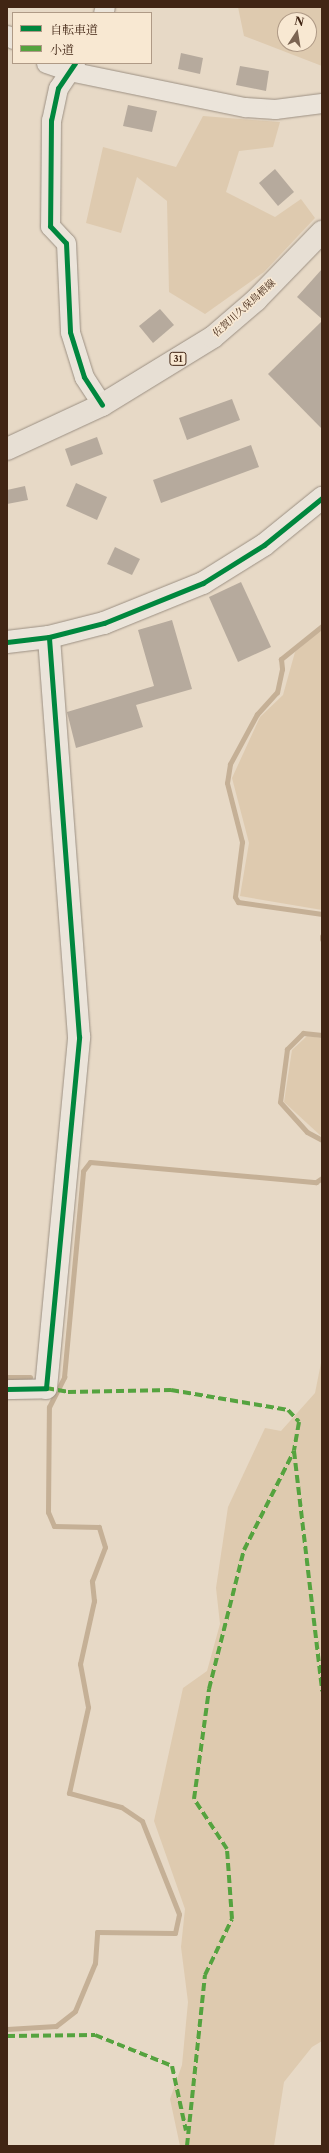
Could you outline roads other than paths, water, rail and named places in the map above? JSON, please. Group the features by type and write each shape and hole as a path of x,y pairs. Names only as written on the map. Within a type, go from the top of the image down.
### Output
{"main road":[{"name":"佐賀川久保鳥栖線","path":"7,449 102,405 213,337 256,300 322,232"}],"street":[{"path":"52,64 72,67 245,107 276,108 322,103"},
{"path":"72,67 58,88 51,120 50,226 66,243 70,332 84,377 102,405"},
{"path":"7,642 49,636 104,623 203,583 264,545 322,498"},
{"path":"7,1388 46,1388 79,1037 49,636"}],"waterway":[{"path":"322,626 281,659 282,669 277,692 257,714 230,764 227,783 242,842 235,897 238,902 322,914"},
{"path":"322,1035 303,1033 287,1049 280,1102 307,1132 322,1140"},
{"path":"7,2029 56,2026 75,2011 95,1963 97,1932 175,1933 179,1914 142,1821 121,1807 69,1793 88,1707 80,1664 94,1601 92,1581 105,1547 99,1527 54,1526 48,1512 49,1407 64,1377 83,1171 90,1162 316,1182 322,1178"},
{"path":"7,1377 30,1377"}]}
